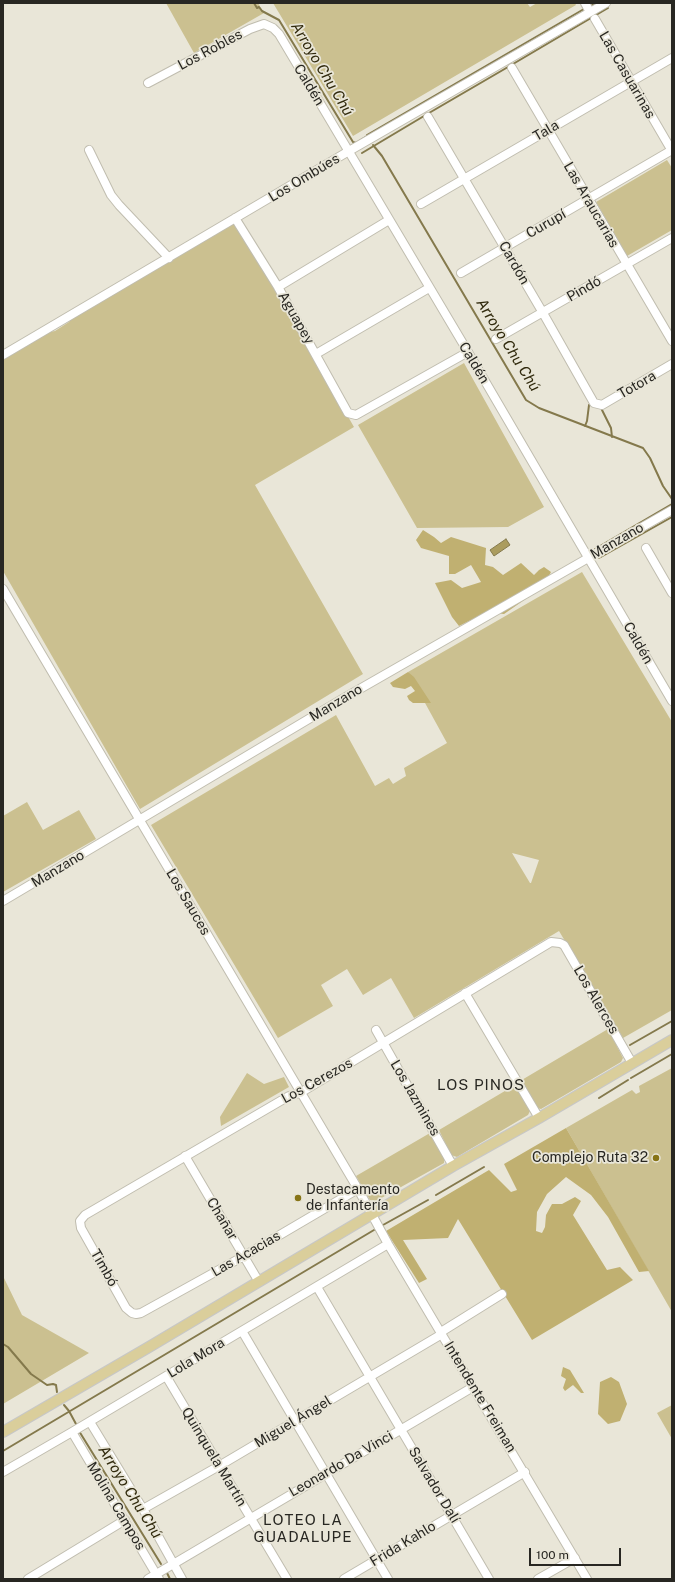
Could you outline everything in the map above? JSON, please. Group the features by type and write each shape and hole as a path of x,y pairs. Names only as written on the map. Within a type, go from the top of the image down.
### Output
{"main road":[{"path":"3,1432 453,1166 672,1040"}],"street":[{"name":"Las Casuarinas","path":"585,3 672,150"},
{"name":"Los Ombúes","path":"3,355 349,151 593,15 606,3"},
{"name":"Los Robles","path":"148,83 250,29 264,24 273,28"},
{"name":"Caldén","path":"273,28 279,34 349,151 672,701"},
{"name":"Tala","path":"421,204 672,58"},
{"name":"Las Araucarias","path":"512,68 672,341"},
{"name":"Cardón","path":"428,117 594,403 602,405"},
{"path":"89,150 111,195 169,258"},
{"name":"Curupí","path":"461,273 672,150"},
{"name":"Aguapey","path":"236,218 278,286 348,412 356,415 468,352"},
{"path":"278,286 389,220"},
{"name":"Pindó","path":"496,339 672,238"},
{"path":"316,354 429,288"},
{"name":"Totora","path":"602,405 672,364"},
{"name":"Manzano","path":"3,901 350,695 672,510"},
{"path":"646,548 669,579 672,593"},
{"name":"Los Sauces","path":"3,589 372,1215"},
{"name":"Los Cerezos","path":"80,1221 85,1215 185,1156 289,1096 300,1093 547,944 555,942"},
{"name":"Los Alerces","path":"555,942 564,945 632,1063"},
{"path":"465,993 538,1118"},
{"name":"Los Jazmines","path":"376,1030 453,1166"},
{"name":"Chañar","path":"185,1156 259,1282"},
{"name":"Las Acacias","path":"132,1313 141,1313 244,1256 358,1189"},
{"name":"Intendente Freiman","path":"372,1215 587,1579"},
{"name":"Timbó","path":"80,1221 81,1228 126,1308 132,1313"},
{"name":"Lola Mora","path":"3,1472 90,1422 388,1244"},
{"name":"Salvador Dalí","path":"317,1286 489,1579"},
{"name":"Miguel Ángel","path":"142,1509 219,1466 442,1333 502,1294"},
{"path":"242,1331 388,1579"},
{"name":"Quinquela Martín","path":"166,1376 287,1579"},
{"name":"Leonardo Da Vinci","path":"148,1579 158,1577 173,1564 473,1387"},
{"name":"Molina Campos","path":"90,1422 182,1579"},
{"name":"Molina Campos","path":"72,1432 158,1577"},
{"name":"Frida Kahlo","path":"344,1579 524,1472"},
{"path":"28,1579 125,1520"},
{"path":"538,1579 575,1558"}],"shaded area":[{"path":"166,3 258,3 264,13 194,53"},
{"path":"273,3 527,3 530,7 537,3 575,3 576,5 353,136"},
{"path":"667,160 672,168 672,230 627,256 596,202"},
{"path":"236,222 354,427 255,485 363,674 140,809 3,571 3,358 44,333 55,331 71,319"},
{"path":"464,363 544,507 508,527 417,528 358,425"},
{"path":"423,530 441,543 451,537 486,548 485,565 493,567 503,575 521,563 534,575 544,567 551,572 543,587 504,614 487,612 459,626 452,617 435,583 451,580 462,588 481,582 471,565 455,574 449,574 449,556 421,548 416,540"},
{"path":"506,539 510,545 494,556 490,550"},
{"path":"582,572 672,722 672,1010 623,1038 559,931 414,1018 391,978 363,995 347,969 321,985 333,1006 278,1038 151,825 336,715 375,786 389,778 393,784 406,776 404,768 447,743 408,672","holes":["512,853 539,860 530,883"]},
{"path":"408,672 414,677 431,703 413,703 407,696 415,691 411,686 405,689 393,687 390,683"},
{"path":"27,802 43,830 79,810 96,839 3,892 3,816"},
{"path":"608,1029 623,1058 621,1062 541,1109 537,1108 520,1081"},
{"path":"672,1068 672,1312 566,1128 632,1090 636,1094 640,1092 639,1086"},
{"path":"247,1073 264,1084 284,1077 289,1087 221,1126 220,1117"},
{"path":"515,1085 530,1111 528,1115 457,1157 451,1155 439,1130"},
{"path":"566,1128 649,1271 639,1272 608,1217 591,1195 566,1177 547,1194 537,1212 536,1231 542,1233 545,1227 546,1215 552,1204 562,1204 575,1197 581,1201 573,1215 607,1270 620,1267 633,1280 532,1340 458,1219 448,1238 403,1240 427,1279 419,1283 386,1231 489,1170 511,1192 517,1190 504,1164"},
{"path":"430,1133 444,1157 444,1163 376,1201 370,1200 356,1176"},
{"path":"3,1276 22,1315 89,1353 3,1404"},
{"path":"563,1367 570,1370 584,1393 581,1393 573,1385 565,1391 563,1388 566,1379 561,1376"},
{"path":"611,1377 619,1382 627,1404 620,1421 608,1424 598,1414 600,1382"},
{"path":"672,1405 672,1439 657,1413"}],"waterway":[{"name":"Arroyo Chu Chú","path":"254,3 257,8 259,7 262,11 279,20 353,142 356,143 367,136"},
{"path":"513,64 608,8"},
{"path":"367,135 584,9"},
{"path":"429,113 508,67"},
{"path":"362,153 424,116"},
{"name":"Arroyo Chu Chú","path":"373,145 382,156 526,400 539,408 643,448 650,458 663,486 672,499"},
{"path":"585,426 589,405"},
{"path":"602,410 611,428 612,437"},
{"path":"595,549 672,504"},
{"path":"599,558 672,517"},
{"path":"630,1045 672,1021"},
{"path":"631,1078 672,1054"},
{"path":"599,1098 628,1080"},
{"path":"436,1195 484,1167"},
{"path":"383,1225 428,1200"},
{"path":"3,1451 374,1230"},
{"name":"Arroyo Chu Chú","path":"3,1344 8,1347 31,1374 47,1385 56,1385 57,1392"},
{"name":"Arroyo Chu Chú","path":"64,1405 76,1424"},
{"name":"Arroyo Chu Chú","path":"79,1431 161,1564"},
{"name":"Arroyo Chu Chú","path":"167,1573 170,1579"}],"place":[{"name":"Complejo Ruta 32","path":"656,1158"},
{"name":"Destacamento de Infantería","path":"298,1198"}],"district":[{"name":"LOS PINOS","path":"481,1085"},
{"name":"LOTEO LA GUADALUPE","path":"303,1528"}]}
